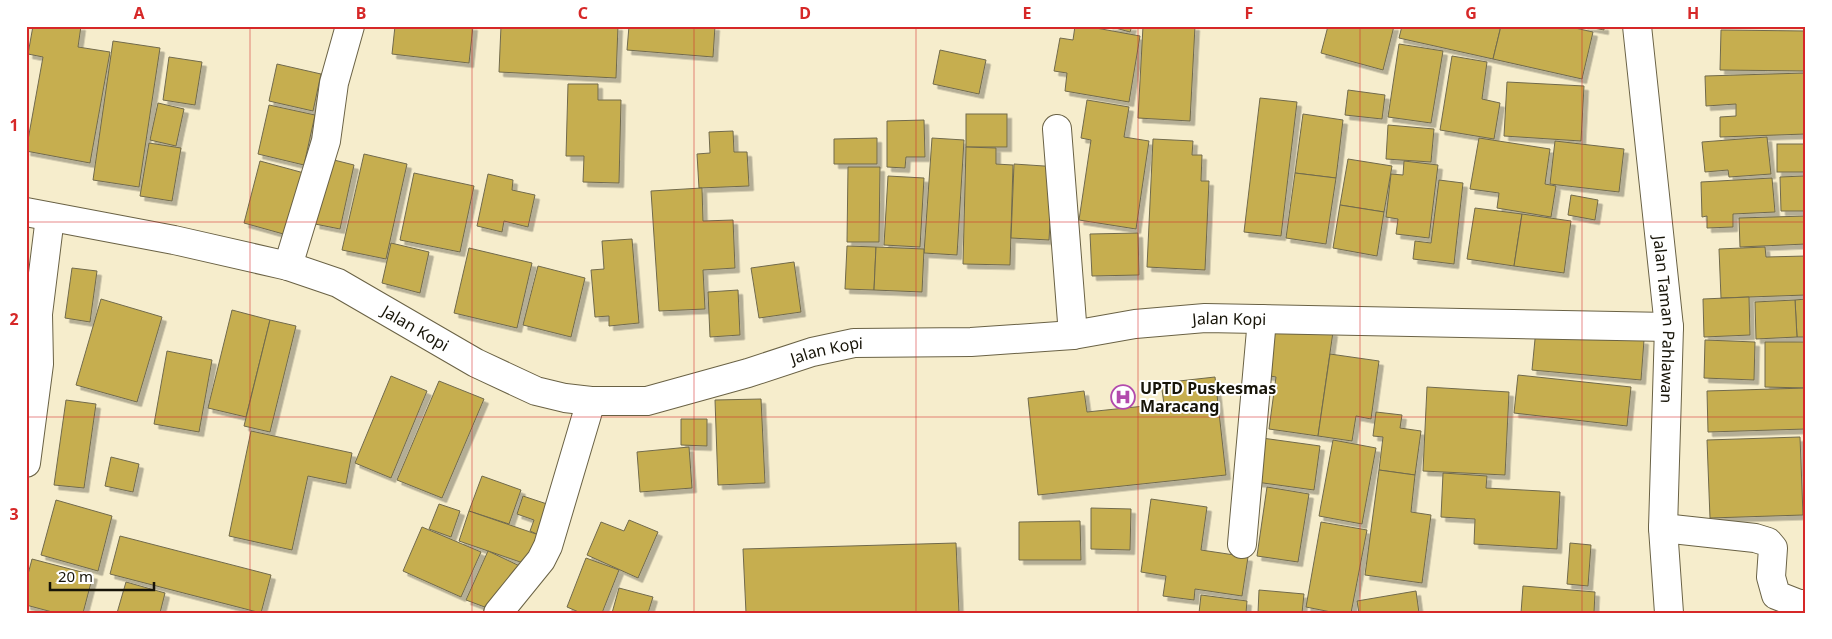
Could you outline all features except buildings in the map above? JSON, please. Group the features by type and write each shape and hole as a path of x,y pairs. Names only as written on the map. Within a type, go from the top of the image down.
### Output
{"street":[{"path":"288,266 326,141 334,83 350,26"},
{"name":"Jalan Taman Pahlawan","path":"1637,26 1669,327 1663,528 1669,613"},
{"path":"1057,129 1073,335"},
{"path":"26,463 39,364 38,215"},
{"name":"Jalan Kopi","path":"38,215 174,240 288,266 338,283 476,363 536,391 565,398 591,401 648,401 748,373 812,352 854,344 971,342 1073,335 1175,320 1205,318 1669,327"},
{"path":"1242,544 1262,319"},
{"path":"498,613 541,560 548,546 591,401"},
{"path":"1663,528 1755,538 1768,542 1773,548 1771,578 1776,595 1799,604 1806,604"}],"place":[{"name":"UPTD Puskesmas Maracang","path":"1123,397"}]}
